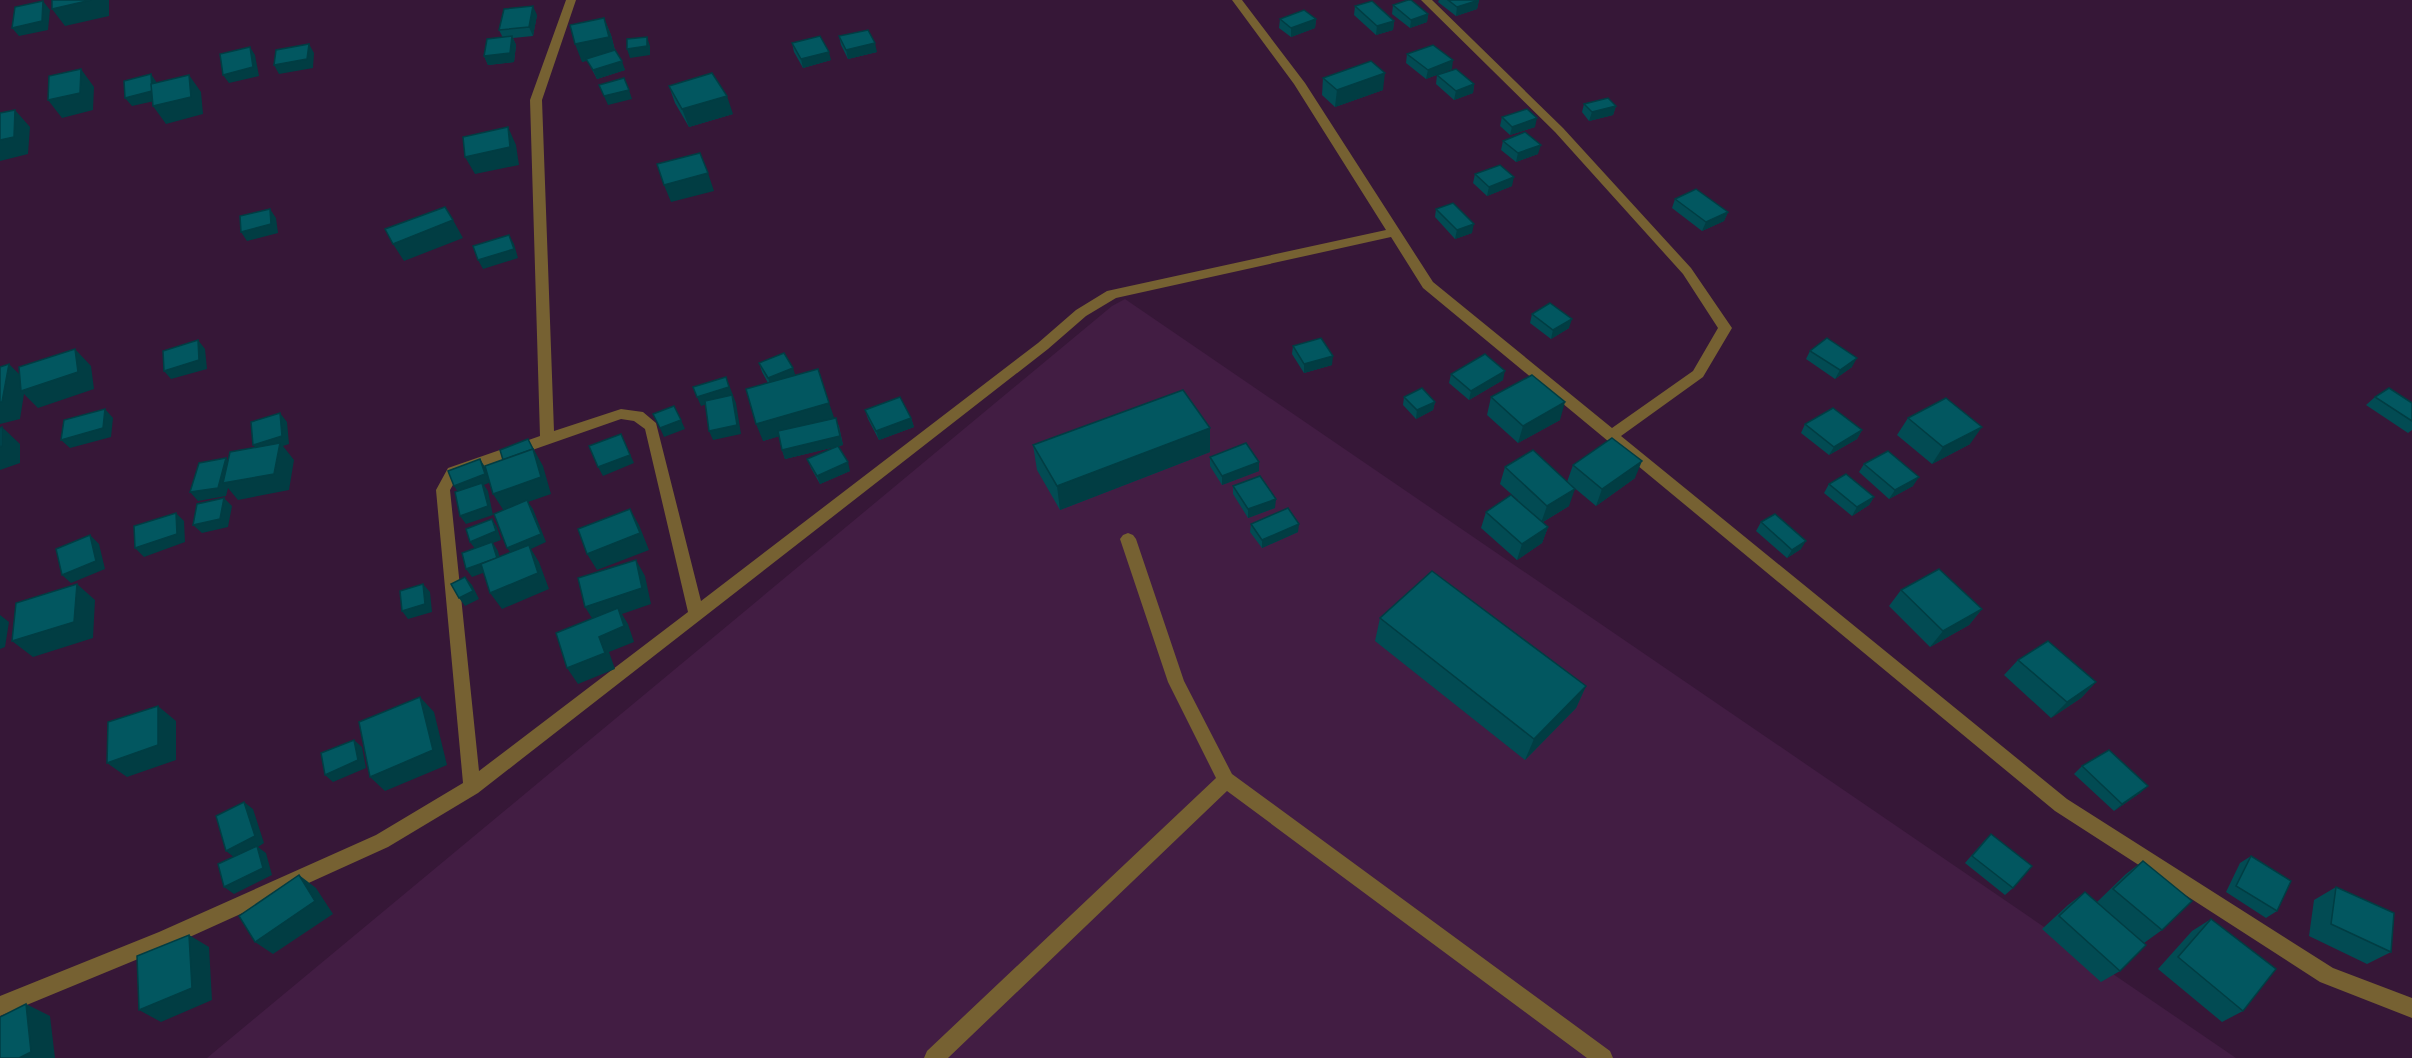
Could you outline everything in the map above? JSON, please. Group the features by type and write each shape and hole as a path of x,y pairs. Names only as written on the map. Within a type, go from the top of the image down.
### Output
{"street":[{"path":"547,439 536,100 571,0"},
{"path":"1237,0 1299,83 1428,285 2061,805 2327,975 2412,1008"},
{"path":"1426,0 1559,130 1655,235 1687,271 1725,328 1698,374 1611,436"},
{"path":"0,1006 165,939 382,841 472,787 1043,346 1081,313 1112,294 1394,232"},
{"path":"472,787 443,490 453,472 621,414 638,416 651,427 696,614"},
{"path":"1128,539 1176,682 1226,780 1603,1058"},
{"path":"934,1058 1226,780"}],"shaded area":[{"path":"1125,299 2236,1058 207,1058 1112,306"}],"building":[{"path":"52,0 91,0 52,9"},
{"path":"1408,0 1428,14 1411,20 1393,5"},
{"path":"1448,0 1479,0 1457,7"},
{"path":"43,1 42,21 12,28 15,7"},
{"path":"1372,1 1394,21 1377,26 1355,6"},
{"path":"533,6 529,27 499,30 504,9"},
{"path":"1304,10 1316,19 1291,28 1280,19"},
{"path":"604,18 609,37 575,44 570,25"},
{"path":"868,30 875,43 846,50 839,36"},
{"path":"512,36 510,53 484,56 487,39"},
{"path":"820,36 829,52 801,59 792,43"},
{"path":"647,37 647,46 627,49 627,39"},
{"path":"309,44 307,59 274,65 276,50"},
{"path":"1433,45 1453,60 1428,70 1407,54"},
{"path":"250,47 253,67 223,75 220,54"},
{"path":"615,50 622,61 593,70 586,59"},
{"path":"1371,61 1385,73 1337,90 1323,78"},
{"path":"81,69 80,93 48,100 49,76"},
{"path":"1456,69 1474,84 1456,91 1437,75"},
{"path":"712,73 727,96 682,109 669,86"},
{"path":"151,74 152,91 125,98 124,81"},
{"path":"189,75 191,97 153,106 151,84"},
{"path":"624,78 629,90 604,96 599,85"},
{"path":"1608,98 1616,106 1592,112 1584,104"},
{"path":"1527,109 1537,118 1512,127 1502,117"},
{"path":"15,110 14,137 0,140 0,113"},
{"path":"508,127 510,147 465,157 463,137"},
{"path":"1525,132 1541,145 1518,153 1503,141"},
{"path":"700,153 708,173 664,185 657,164"},
{"path":"1500,165 1514,177 1489,187 1475,174"},
{"path":"1696,189 1728,212 1706,222 1675,199"},
{"path":"1453,203 1474,224 1457,230 1436,209"},
{"path":"445,207 453,220 393,244 385,229"},
{"path":"270,209 271,224 241,232 240,216"},
{"path":"509,235 514,249 478,260 473,246"},
{"path":"1550,303 1572,319 1553,330 1532,314"},
{"path":"1321,338 1333,356 1304,364 1293,346"},
{"path":"1827,338 1857,358 1840,370 1810,351"},
{"path":"198,340 199,360 164,371 163,351"},
{"path":"75,349 78,372 21,391 19,367"},
{"path":"784,353 793,368 768,378 759,363"},
{"path":"1485,354 1505,371 1471,391 1451,374"},
{"path":"9,364 2,402 0,402 0,367"},
{"path":"818,369 829,403 756,424 746,389"},
{"path":"1532,375 1565,402 1523,426 1491,397"},
{"path":"726,377 729,387 697,397 693,387"},
{"path":"1422,388 1435,402 1417,410 1404,397"},
{"path":"2389,388 2412,403 2412,421 2375,397"},
{"path":"1183,390 1210,428 1057,486 1033,445"},
{"path":"732,395 737,425 709,431 705,401"},
{"path":"900,397 911,418 876,431 865,410"},
{"path":"1946,398 1982,427 1943,447 1908,418"},
{"path":"674,406 681,420 660,428 653,414"},
{"path":"1833,408 1862,430 1834,447 1805,424"},
{"path":"105,409 103,428 61,440 64,420"},
{"path":"280,413 282,436 253,445 251,422"},
{"path":"836,418 840,436 782,450 778,431"},
{"path":"2,427 2,446 0,447 0,428"},
{"path":"621,434 630,455 598,467 589,446"},
{"path":"1612,438 1642,461 1602,489 1573,465"},
{"path":"528,439 533,449 503,460 500,450"},
{"path":"280,443 274,474 223,483 230,452"},
{"path":"1246,443 1259,462 1222,476 1210,457"},
{"path":"838,446 848,462 817,476 807,459"},
{"path":"533,449 541,477 493,494 485,466"},
{"path":"1533,450 1575,489 1547,506 1505,467"},
{"path":"1888,451 1919,477 1895,490 1864,464"},
{"path":"226,458 218,488 190,492 199,463"},
{"path":"480,459 485,474 454,486 448,471"},
{"path":"1846,474 1874,497 1857,507 1829,484"},
{"path":"1260,476 1276,499 1248,509 1233,486"},
{"path":"482,483 488,506 460,516 455,492"},
{"path":"1511,495 1548,527 1522,544 1486,512"},
{"path":"224,498 220,519 193,525 197,504"},
{"path":"527,500 541,534 507,548 494,514"},
{"path":"1288,508 1299,524 1262,540 1251,524"},
{"path":"630,509 640,533 587,554 578,529"},
{"path":"176,513 177,534 135,548 134,526"},
{"path":"1775,514 1806,541 1792,550 1761,522"},
{"path":"492,519 496,531 470,542 466,529"},
{"path":"90,535 96,561 62,575 56,549"},
{"path":"492,542 497,558 466,569 462,553"},
{"path":"529,545 538,573 490,593 481,564"},
{"path":"636,560 642,588 585,607 578,578"},
{"path":"1939,569 1982,609 1943,631 1901,590"},
{"path":"1432,571 1586,686 1534,739 1380,618"},
{"path":"465,577 473,591 459,598 451,584"},
{"path":"77,584 74,622 12,641 16,603"},
{"path":"423,584 425,604 402,611 400,591"},
{"path":"618,608 624,626 599,637 605,653 567,668 556,633"},
{"path":"2048,641 2096,682 2067,702 2018,660"},
{"path":"420,697 433,750 370,777 359,722"},
{"path":"158,706 158,745 107,763 108,722"},
{"path":"354,740 358,760 325,775 321,753"},
{"path":"2109,750 2148,786 2122,804 2082,766"},
{"path":"244,802 255,836 226,851 216,816"},
{"path":"1991,834 2032,866 2013,888 1972,856"},
{"path":"257,846 263,868 224,887 218,864"},
{"path":"2251,856 2291,881 2277,911 2236,886"},
{"path":"2143,861 2192,901 2162,930 2113,889"},
{"path":"299,875 315,901 255,942 239,916"},
{"path":"2336,887 2394,913 2391,952 2331,924"},
{"path":"2085,892 2146,945 2120,971 2059,916"},
{"path":"2211,919 2276,969 2243,1011 2178,957"},
{"path":"189,935 192,988 139,1010 137,956"},
{"path":"26,1004 31,1052 19,1058 0,1058 0,1017"}]}
